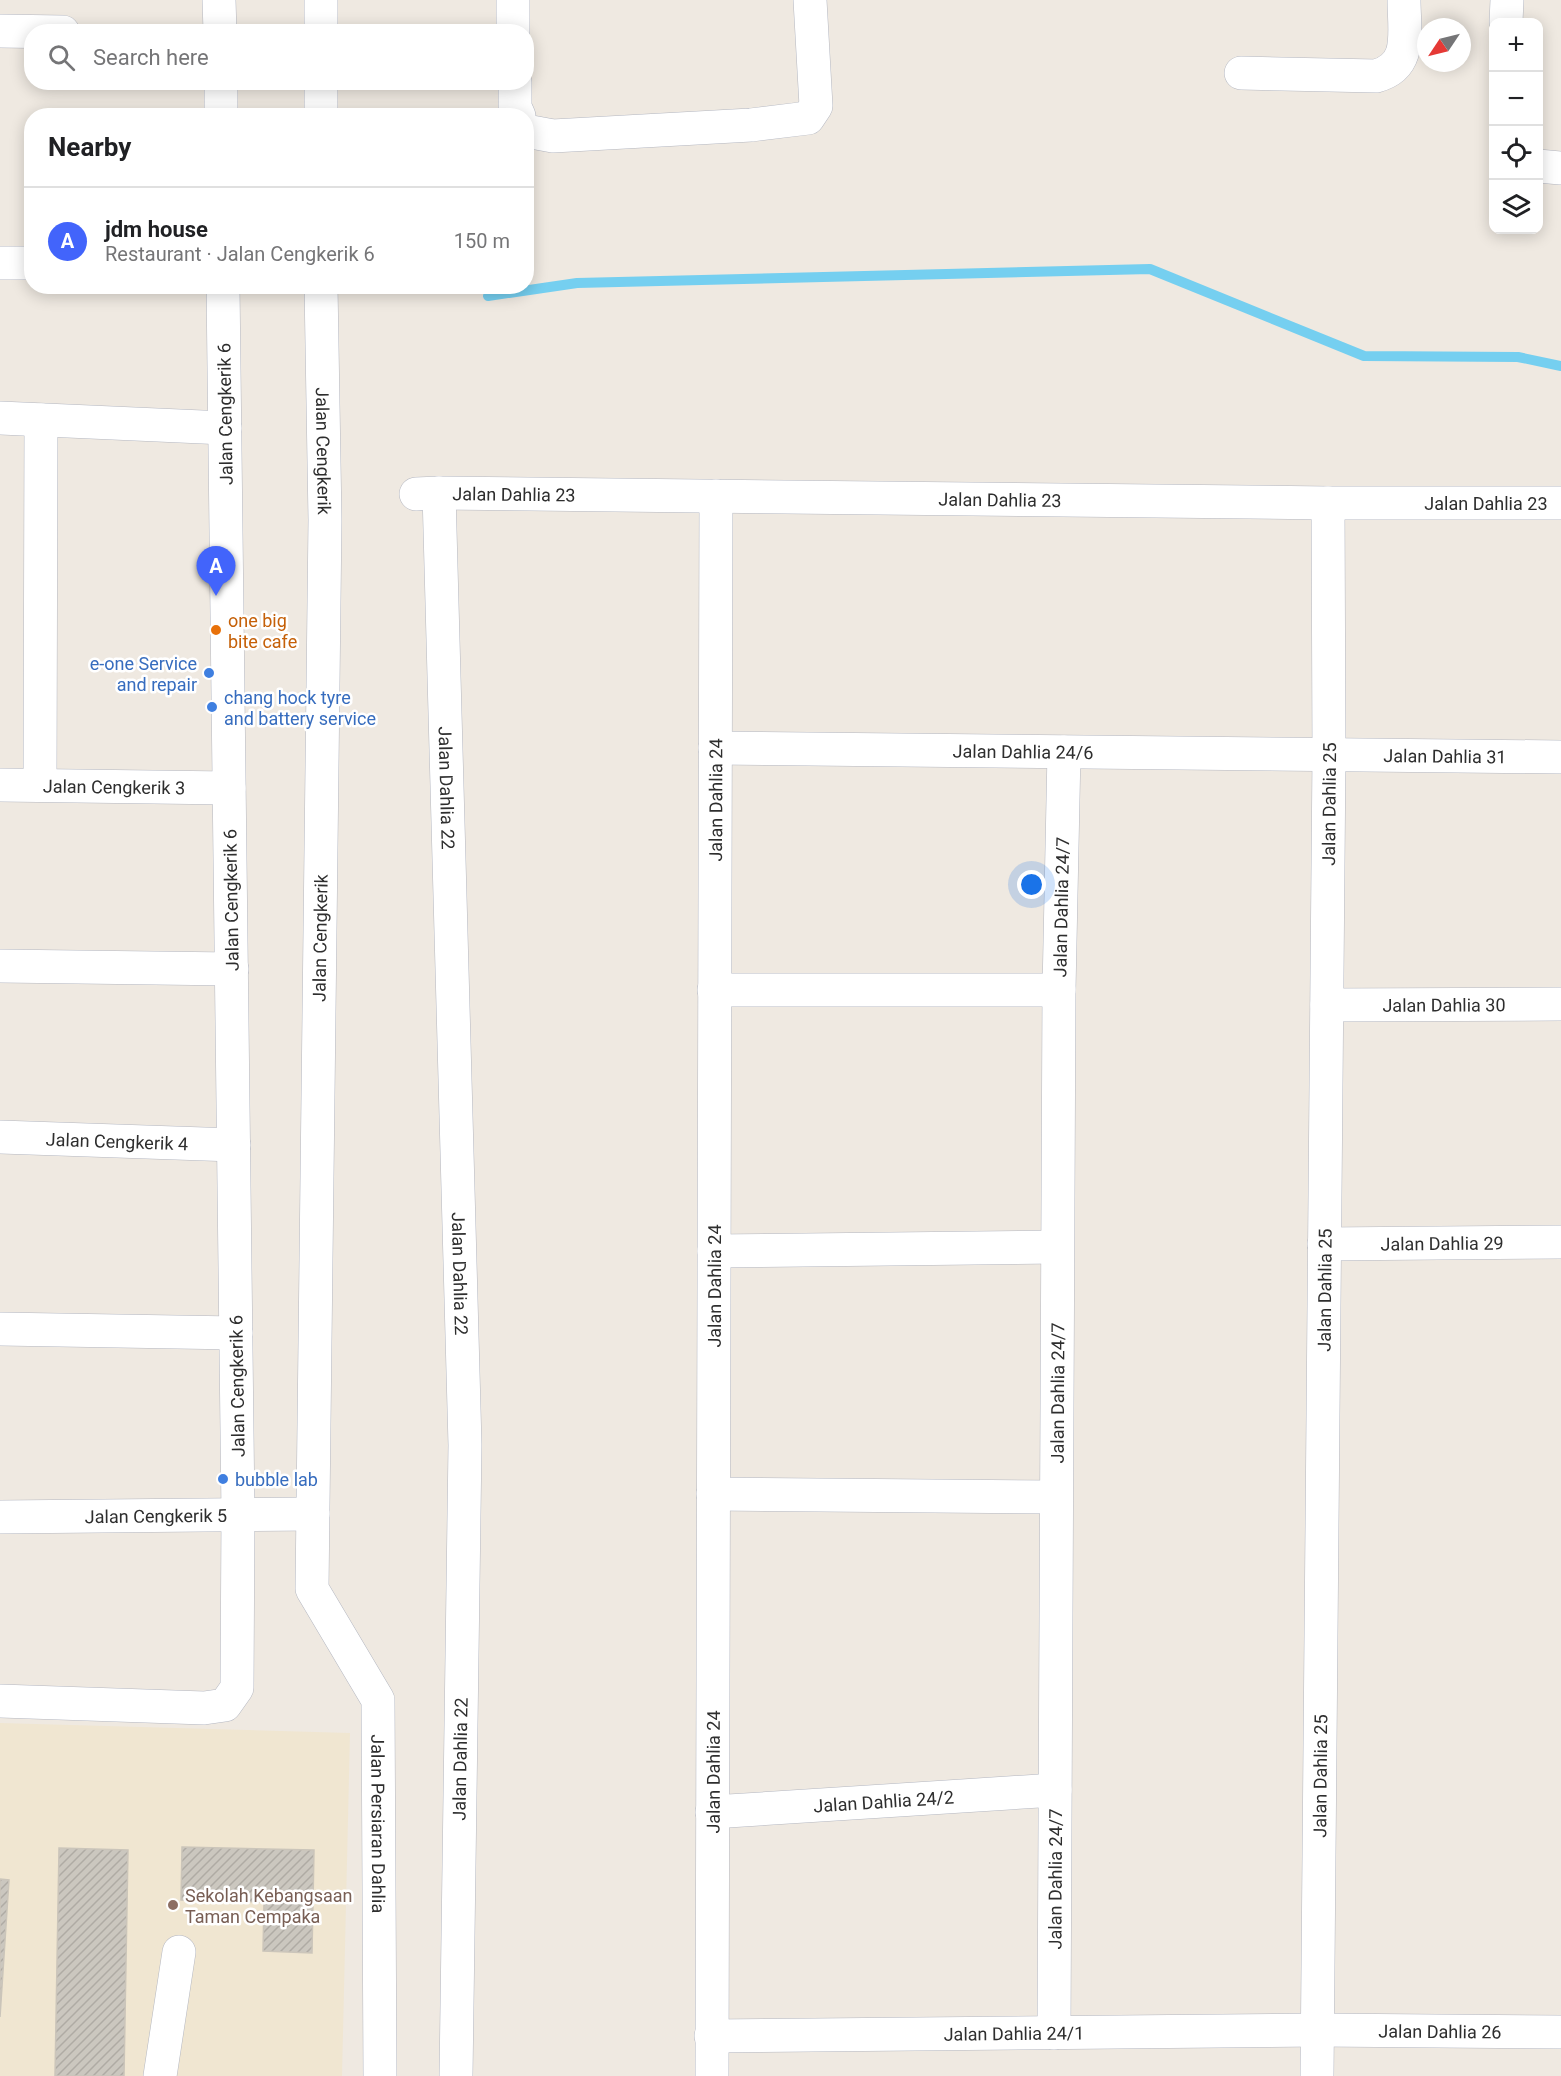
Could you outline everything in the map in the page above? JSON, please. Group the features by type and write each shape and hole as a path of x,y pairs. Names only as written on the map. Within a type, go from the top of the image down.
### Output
{"street":[{"path":"219,0 220,24"},
{"path":"321,0 321,24"},
{"path":"513,0 513,24"},
{"path":"534,132 553,135 751,125 808,118 816,106 810,0"},
{"path":"1240,73 1376,76 1390,72 1400,62 1404,48 1404,0"},
{"path":"1506,18 1507,0"},
{"path":"0,31 24,31"},
{"path":"221,90 221,108"},
{"path":"321,90 321,108"},
{"path":"515,90 515,108"},
{"path":"1543,166 1561,168"},
{"path":"0,263 24,263"},
{"name":"Jalan Cengkerik 6","path":"0,1701 204,1708 225,1705 237,1688 238,1513 223,294"},
{"name":"Jalan Cengkerik","path":"312,1589 325,520 321,294"},
{"path":"0,418 225,428"},
{"path":"40,784 41,420"},
{"name":"Jalan Dahlia 23","path":"427,494 1328,503 1561,503"},
{"name":"Jalan Dahlia 22","path":"427,494 465,1445 456,2076"},
{"name":"Jalan Dahlia 24","path":"712,2076 716,496"},
{"name":"Jalan Dahlia 25","path":"1317,2076 1329,755 1328,503"},
{"name":"Jalan Dahlia 24/6","path":"715,748 1329,755"},
{"name":"Jalan Dahlia 24/7","path":"1054,2033 1059,990 1064,752"},
{"name":"Jalan Dahlia 31","path":"1329,755 1561,757"},
{"name":"Jalan Cengkerik 3","path":"0,785 230,788"},
{"path":"0,966 232,969"},
{"path":"714,990 1059,990"},
{"name":"Jalan Dahlia 30","path":"1327,1005 1561,1004"},
{"name":"Jalan Cengkerik 4","path":"0,1137 234,1145"},
{"name":"Jalan Dahlia 29","path":"1324,1244 1561,1242"},
{"path":"714,1251 1058,1247"},
{"path":"0,1329 236,1333"},
{"path":"713,1494 1056,1497"},
{"name":"Jalan Cengkerik 5","path":"0,1517 314,1514"},
{"name":"Jalan Persiaran Dahlia","path":"312,1589 378,1700 380,2076"},
{"name":"Jalan Dahlia 24/2","path":"712,1812 1055,1790"},
{"path":"160,2076 178,1952"},
{"name":"Jalan Dahlia 26","path":"1318,2030 1561,2032"},
{"name":"Jalan Dahlia 24/1","path":"711,2036 1318,2030"}],"shaded area":[{"name":"Sekolah Kebangsaan Taman Cempaka","path":"0,1723 350,1733 342,2076 0,2076"}],"building":[{"path":"182,1847 314,1850 312,1953 263,1951 264,1902 181,1900"},
{"path":"59,1848 128,1850 124,2076 55,2076"},
{"path":"0,1879 9,1880 0,2017"}],"waterway":[{"path":"534,289 577,283 1150,269 1364,356 1518,357 1561,366"},
{"path":"488,296 502,294"}],"place":[{"name":"jdm house","path":"216,596"},
{"name":"one big bite cafe","path":"216,630"},
{"name":"e-one Service and repair","path":"209,673"},
{"name":"chang hock tyre and battery service","path":"212,707"},
{"name":"bubble lab","path":"223,1479"},
{"name":"Sekolah Kebangsaan Taman Cempaka","path":"173,1905"}]}
